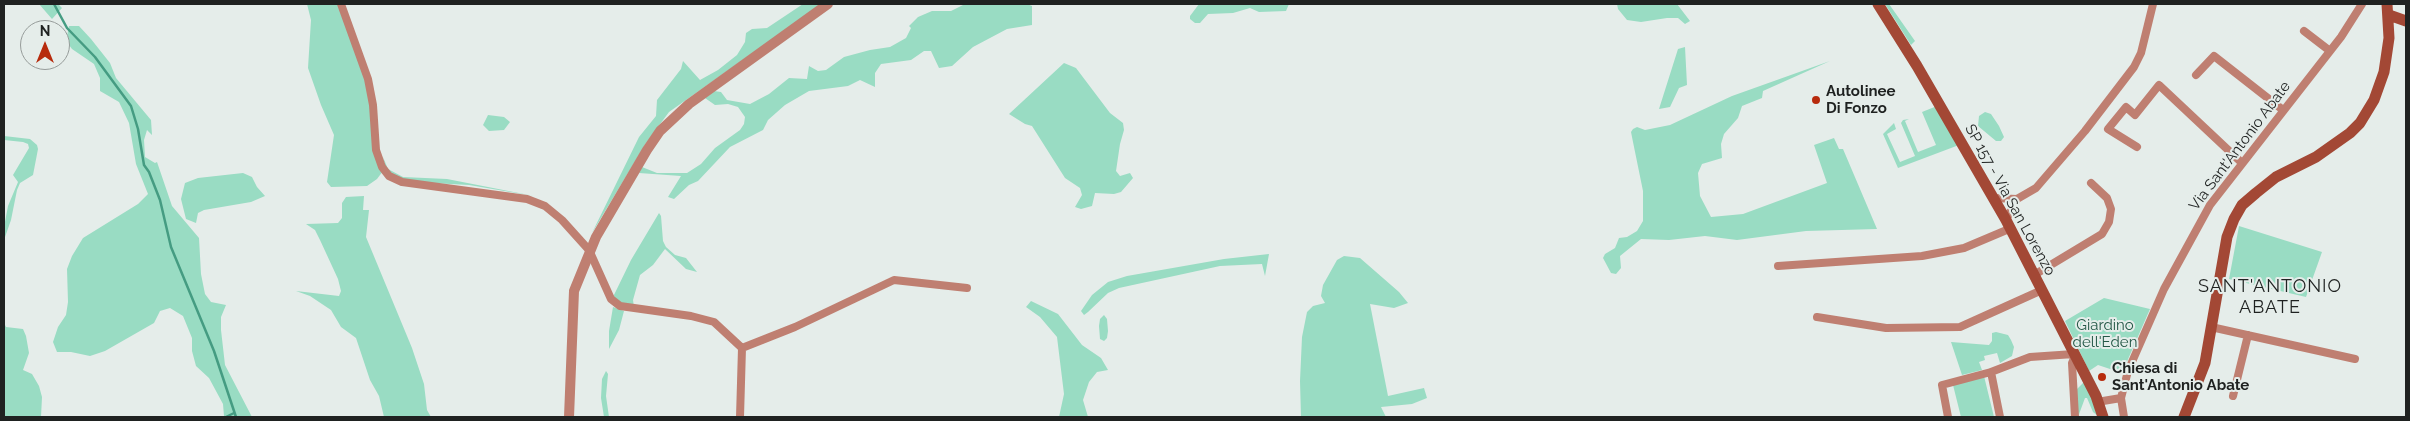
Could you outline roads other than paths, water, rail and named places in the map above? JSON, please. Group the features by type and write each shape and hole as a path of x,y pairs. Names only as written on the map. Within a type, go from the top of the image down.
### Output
{"main road":[{"name":"SP 157 - Via San Lorenzo","path":"1878,4 1917,66 2008,224 2075,355 2103,417"},
{"path":"2388,9 2406,21"},
{"path":"2184,417 2205,363 2227,237 2242,205 2276,177 2316,157 2350,133 2360,123 2374,100 2384,72 2389,38 2388,9"}],"street":[{"path":"341,4 368,79 373,105 376,150 382,167 388,176 402,182 527,199 545,206 562,220 589,250 611,299 620,306 691,316 714,322 742,348 740,417"},
{"path":"569,417 574,291 589,250 647,150 660,131 689,104 828,4"},
{"path":"1993,198 2017,199 2036,188 2085,131 2134,67 2141,53 2153,4"},
{"name":"Via Sant'Antonio Abate","path":"2124,417 2122,398 2128,371 2164,289 2210,205 2330,51 2362,4"},
{"path":"2304,31 2330,51"},
{"path":"2196,75 2214,56 2283,110"},
{"path":"2137,147 2108,129 2126,107 2135,115 2159,85 2242,163"},
{"path":"2034,275 2096,238 2106,228 2111,209 2107,198 2091,183"},
{"path":"1778,266 1922,256 1964,248 2008,224 2017,199"},
{"path":"742,348 795,327 894,280 967,288"},
{"path":"1817,317 1886,328 1960,326 2042,290"},
{"path":"2211,327 2355,359"},
{"path":"2233,396 2248,335"},
{"path":"1948,417 1942,385 1991,372 2030,357 2075,355 2072,363 2075,417"},
{"path":"1991,372 2000,417"},
{"path":"2097,402 2122,398"}],"waterway":[{"path":"54,4 67,28 95,57 131,106 138,129 144,165 149,172 160,200 171,247 214,351 236,417"},
{"path":"226,417 234,413"}],"place":[{"name":"Autolinee Di Fonzo","path":"1816,100"},
{"name":"Chiesa di Sant'Antonio Abate","path":"2102,377"}],"district":[{"name":"SANT'ANTONIO ABATE","path":"2270,297"}],"park label":[{"name":"Giardino dell'Eden","path":"2105,334"}]}
